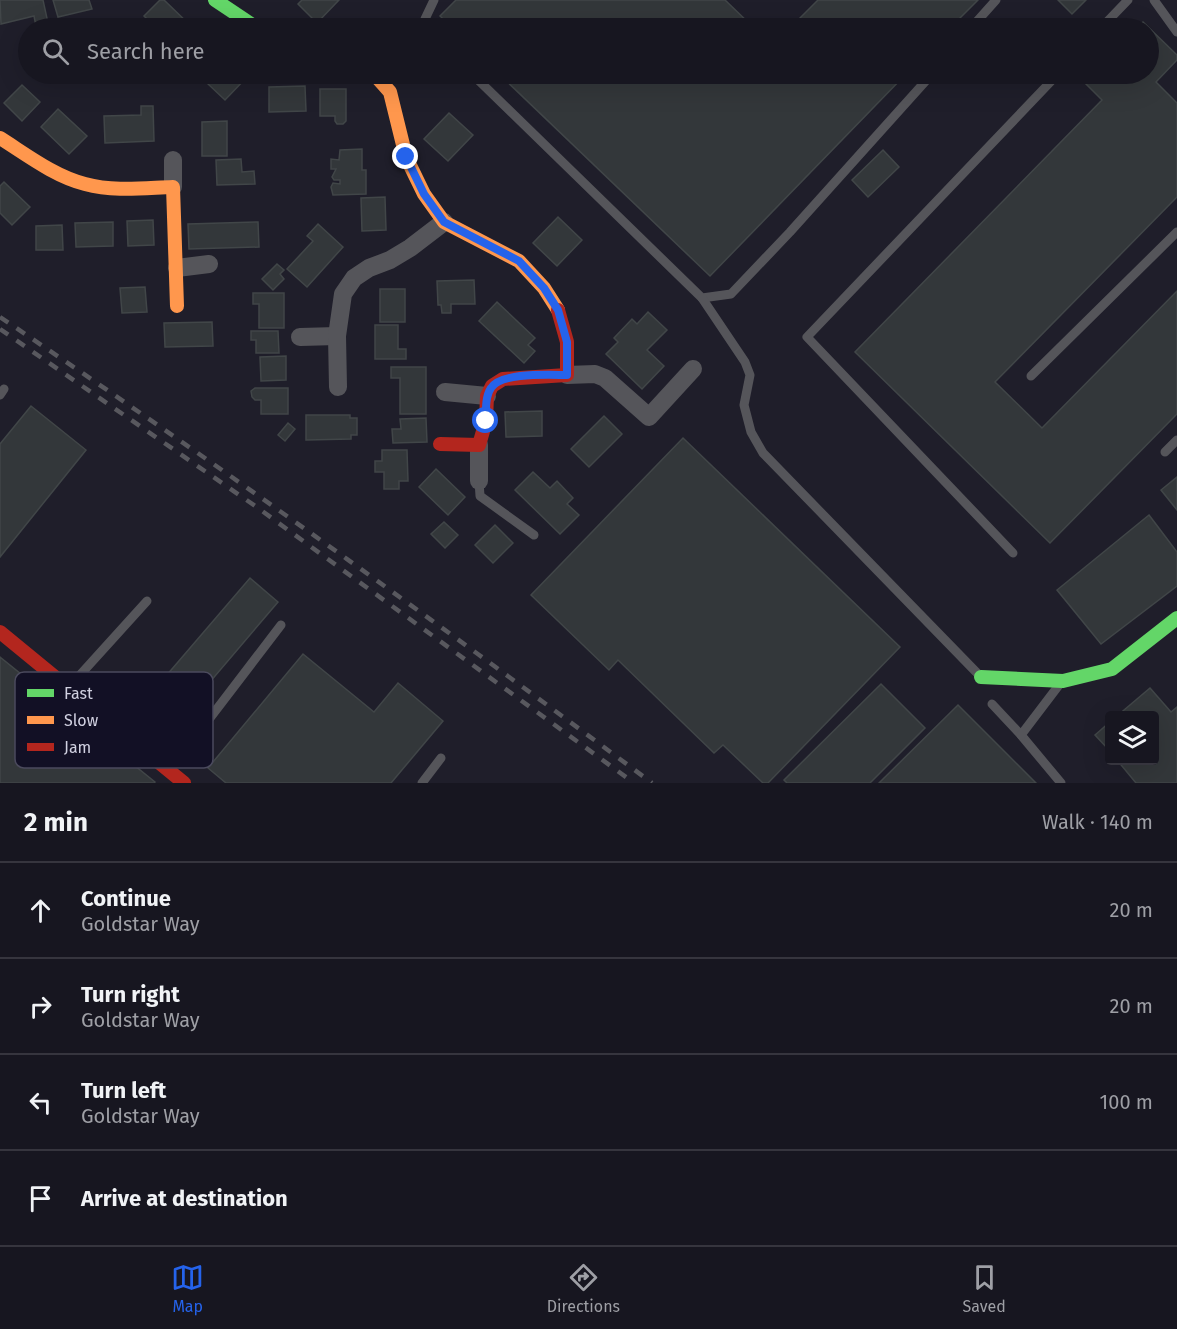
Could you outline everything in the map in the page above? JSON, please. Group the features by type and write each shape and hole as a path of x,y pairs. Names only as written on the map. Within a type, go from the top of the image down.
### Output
{"street":[{"path":"215,0 242,18"},
{"path":"383,84 390,92 406,157 424,194 444,222 519,261 544,288 558,310 567,342 567,375"},
{"path":"0,138 41,165 74,181 101,187 173,187"},
{"path":"173,160 177,306"},
{"path":"338,387 337,336 343,294 354,278 410,248 444,222"},
{"path":"177,268 209,264"},
{"path":"300,337 337,336"},
{"path":"479,481 479,445 486,421 487,396 492,386 503,379 595,375 605,378 649,417 693,369"},
{"path":"445,392 487,396"},
{"path":"440,444 479,445"},
{"path":"981,677 1064,681 1112,669 1177,618"},
{"path":"0,632 49,672"},
{"path":"166,768 184,783"}],"lane":[{"path":"425,18 434,0"},
{"path":"981,18 996,0"},
{"path":"1111,18 1128,0"},
{"path":"1154,0 1177,32"},
{"path":"482,84 702,298 746,362 750,375 744,405 751,432 763,453 981,677"},
{"path":"702,298 731,294 923,84"},
{"path":"1013,553 807,337 1048,84"},
{"path":"1031,376 1177,232"},
{"path":"1165,452 1177,440"},
{"path":"479,481 480,496 534,535"},
{"path":"83,672 147,601"},
{"path":"213,714 281,625"},
{"path":"1021,735 1064,681"},
{"path":"992,704 1061,783"},
{"path":"422,783 441,758"}],"building":[{"path":"0,0 43,0 47,18 34,18 34,16 18,18 1,24"},
{"path":"53,0 89,0 92,9 58,17"},
{"path":"160,0 164,0 183,18 146,18 144,16"},
{"path":"302,0 339,0 322,18 312,18 298,4"},
{"path":"456,0 725,0 744,18 442,18 440,16"},
{"path":"818,0 978,0 960,18 800,18"},
{"path":"1058,0 1086,0 1072,14"},
{"path":"1159,38 1177,55 1177,60 1159,79"},
{"path":"208,84 240,84 225,100"},
{"path":"509,84 896,84 710,276"},
{"path":"1086,84 1158,84 1177,103 1177,197 995,382 1042,428 1177,291 1177,414 1050,543 855,352 1102,100"},
{"path":"22,85 40,102 22,121 4,103"},
{"path":"305,86 306,111 269,112 269,87"},
{"path":"320,89 346,89 346,121 343,124 337,124 335,116 320,116"},
{"path":"141,106 153,106 154,141 105,143 104,116 141,115"},
{"path":"58,109 87,136 69,154 41,127"},
{"path":"449,113 473,135 448,161 424,139"},
{"path":"227,121 227,156 202,156 202,122"},
{"path":"362,149 362,170 366,170 366,194 333,195 331,187 333,183 340,184 340,180 334,180 332,177 336,169 331,169 331,159 339,160 340,150"},
{"path":"883,150 899,167 868,197 852,180"},
{"path":"241,159 242,172 254,171 255,184 217,185 216,160"},
{"path":"4,182 30,207 12,225 0,213 0,186"},
{"path":"385,197 386,230 362,231 361,198"},
{"path":"558,217 582,240 557,266 533,243"},
{"path":"153,220 154,245 128,246 127,221"},
{"path":"113,222 113,246 76,247 75,223"},
{"path":"258,222 259,247 189,249 188,224"},
{"path":"318,224 343,247 307,287 287,269 313,241 307,236"},
{"path":"62,225 63,250 36,250 36,226"},
{"path":"277,264 284,270 280,274 284,279 273,290 262,279"},
{"path":"474,280 475,304 451,304 451,313 442,313 441,305 438,305 437,281"},
{"path":"145,287 147,312 122,313 120,288"},
{"path":"380,289 405,289 405,322 380,322"},
{"path":"253,293 284,293 284,328 259,328 259,304 253,304"},
{"path":"497,302 535,338 528,345 535,351 524,363 479,321"},
{"path":"648,312 667,330 647,350 664,366 642,389 606,354 618,342 614,338 632,319 637,324"},
{"path":"212,322 213,346 165,347 164,323"},
{"path":"375,325 398,325 398,349 406,349 406,359 375,359"},
{"path":"251,331 278,331 279,353 256,353 256,340 251,340"},
{"path":"286,356 286,380 261,381 260,357"},
{"path":"391,367 426,367 426,414 400,414 400,378 391,378"},
{"path":"255,388 288,388 288,414 261,414 261,400 255,400 252,397 251,391"},
{"path":"31,406 86,450 0,557 0,444"},
{"path":"542,411 542,436 506,437 505,412"},
{"path":"306,415 350,415 350,418 357,418 357,435 351,435 351,439 306,440"},
{"path":"604,416 622,434 589,467 571,449"},
{"path":"426,418 427,442 393,443 392,429 401,429 400,419"},
{"path":"288,423 295,429 285,441 278,435"},
{"path":"683,438 900,647 768,783 763,783 723,745 714,753 618,660 609,670 531,595"},
{"path":"382,450 407,450 408,481 399,481 399,489 384,489 384,472 375,472 375,461 382,461"},
{"path":"436,469 465,497 448,515 419,487"},
{"path":"533,472 550,488 557,481 573,498 567,504 579,515 560,534 515,490"},
{"path":"1177,477 1177,510 1161,490"},
{"path":"1149,515 1177,552 1177,586 1101,644 1057,590"},
{"path":"444,522 458,535 445,548 431,534"},
{"path":"495,525 513,543 493,563 475,545"},
{"path":"250,578 278,602 213,678 213,672 169,672"},
{"path":"303,654 374,712 398,683 443,721 391,783 226,783 208,768 213,768 213,762"},
{"path":"0,657 19,672 15,672 15,768 138,768 155,782 154,783 0,783"},
{"path":"881,684 925,728 870,783 787,783 784,780"},
{"path":"1150,688 1171,712 1177,707 1177,783 1136,783 1121,765 1159,765 1159,711 1123,711"},
{"path":"958,705 1036,783 879,783"},
{"path":"1105,726 1105,746 1095,735"}],"railway":[{"path":"0,317 329,546 652,783"},
{"path":"0,329 258,508 634,783"}],"traffic: fast":[{"path":"215,0 242,18"},
{"path":"981,677 1063,681 1112,669 1177,618"}],"traffic: slow":[{"path":"383,84 390,92 406,157 424,194 444,222 519,261 544,288 558,310"},
{"path":"0,138 52,170 85,184 118,189 173,187 177,306"}],"traffic: jam":[{"path":"440,444 479,445 486,421 487,396 492,386 503,379 567,375 567,342 558,310"},
{"path":"0,632 49,672"},
{"path":"166,768 184,783"}],"route":[{"path":"406,157 424,194 444,222 519,261 544,288 558,310 567,342 567,375 503,379 492,386 487,396 486,421"}]}
